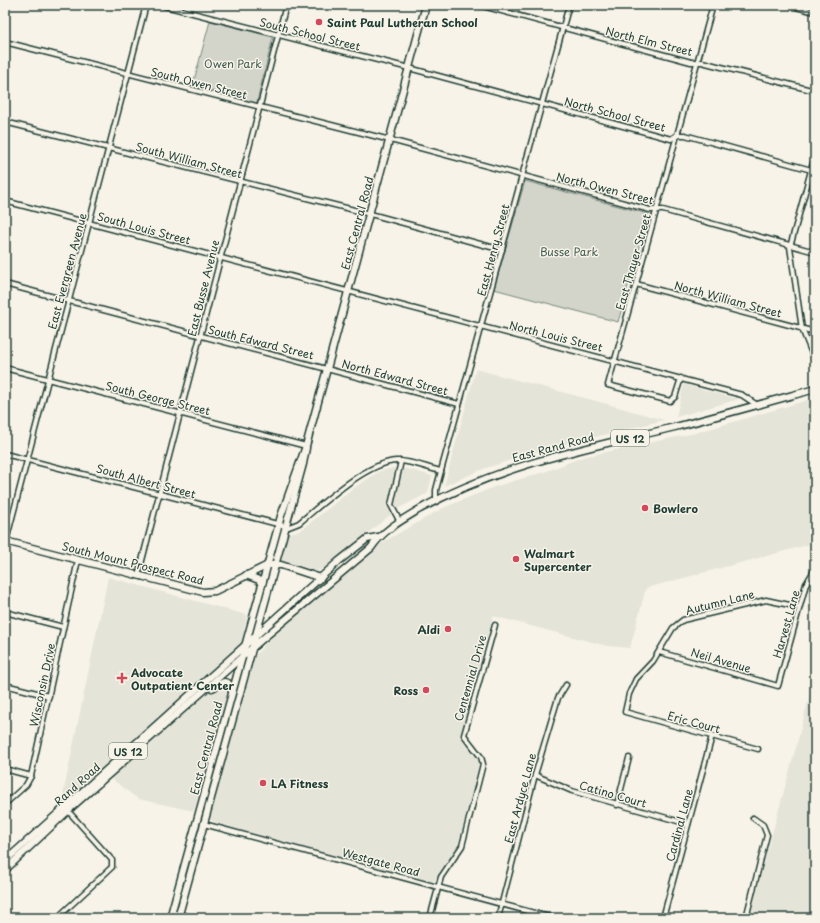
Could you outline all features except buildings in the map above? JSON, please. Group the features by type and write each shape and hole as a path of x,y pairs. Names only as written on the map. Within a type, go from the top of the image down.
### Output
{"main road":[{"name":"East Central Road","path":"171,915 241,657 268,565 283,526 306,446 426,5"},
{"name":"East Rand Road","path":"247,652 371,548 378,537 436,500 457,489 531,462 815,389"},
{"name":"East Central Road","path":"178,916 276,564 283,526"},
{"name":"East Rand Road","path":"250,640 367,539 378,537"},
{"name":"South Mount Prospect Road","path":"6,541 187,589 210,592 268,565 276,564 320,578"},
{"path":"246,575 258,579 262,585"},
{"name":"Rand Road","path":"5,861 250,640"},
{"name":"Rand Road","path":"5,870 70,809 247,652"},
{"path":"191,703 222,682 228,683 232,690"}],"street":[{"name":"East Evergreen Avenue","path":"6,541 146,5"},
{"name":"South School Street","path":"160,5 409,68"},
{"name":"East Busse Avenue","path":"138,576 286,5"},
{"name":"North Elm Street","path":"479,5 691,62 698,61 815,91"},
{"name":"East Henry Street","path":"436,500 436,490 440,471 569,5"},
{"name":"East Thayer Street","path":"681,378 675,397 670,401 608,385 713,5"},
{"path":"789,5 815,12"},
{"name":"South Owen Street","path":"5,42 390,140"},
{"name":"North School Street","path":"409,68 671,139 677,135 684,135 813,170"},
{"name":"South William Street","path":"5,122 369,215"},
{"name":"North Owen Street","path":"390,140 650,210 656,210 815,252"},
{"path":"815,156 813,170 790,245 802,329 815,361"},
{"name":"South Louis Street","path":"5,201 348,291"},
{"path":"369,215 502,250"},
{"name":"South Edward Street","path":"5,284 327,368"},
{"name":"North William Street","path":"636,284 815,332"},
{"name":"North Louis Street","path":"348,291 742,395 757,405"},
{"name":"South George Street","path":"5,368 306,446"},
{"name":"North Edward Street","path":"327,368 459,404"},
{"name":"South Albert Street","path":"5,454 283,526"},
{"path":"400,522 391,505 401,461"},
{"path":"283,526 299,523 367,471 384,463 401,461 440,471"},
{"name":"Wisconsin Drive","path":"5,804 26,785 31,776 78,560"},
{"name":"Harvest Lane","path":"778,686 806,584 815,568"},
{"name":"Autumn Lane","path":"625,712 629,694 636,679 659,652 673,628 683,620 766,600 799,607"},
{"path":"5,612 63,627"},
{"name":"Centennial Drive","path":"438,887 444,872 456,857 462,846 483,764 481,757 464,735 495,625"},
{"name":"Neil Avenue","path":"659,652 778,686"},
{"path":"5,685 48,696"},
{"name":"East Ardyce Lane","path":"498,918 535,775 558,698 566,685"},
{"name":"Eric Court","path":"625,712 758,749"},
{"name":"Cardinal Lane","path":"663,918 712,736"},
{"path":"617,805 630,758"},
{"path":"5,769 31,776"},
{"name":"Catino Court","path":"535,775 572,791 688,824"},
{"path":"57,918 112,867 112,860 69,812"},
{"path":"746,918 767,836 763,825 753,818"},
{"name":"Westgate Road","path":"204,824 553,918"},
{"path":"430,918 438,887"},
{"path":"171,915 192,918"}],"shaded area":[{"path":"476,369 664,420 539,451 483,469 444,486"},
{"path":"684,384 711,392 739,399 676,417"},
{"path":"815,398 815,543 646,588 630,648 607,646 493,616 460,736 480,762 457,849 440,871 435,881 431,882 258,835 216,823 210,819 209,815 217,792 230,741 239,715 255,656 266,643 378,545 443,508 494,487 547,471 583,457 695,433"},
{"path":"394,468 408,469 432,476 428,493 399,508 323,569 316,571 281,560 287,533 300,531 351,490 380,471"},
{"path":"108,577 247,615 242,643 60,809"},
{"path":"815,675 815,918 749,918 796,747"},
{"path":"222,685 227,687 228,694 194,811 138,799 109,777 214,688"}],"green space":[{"name":"Owen Park","path":"210,21 273,37 257,102 255,104 192,88"},
{"name":"Busse Park","path":"525,181 648,214 618,322 494,289"}],"place":[{"name":"Saint Paul Lutheran School","path":"319,22"},
{"name":"Bowlero","path":"645,508"},
{"name":"Walmart Supercenter","path":"516,559"},
{"name":"Aldi","path":"448,629"},
{"name":"Advocate Outpatient Center","path":"122,678"},
{"name":"Ross","path":"426,690"},
{"name":"LA Fitness","path":"263,783"}]}
